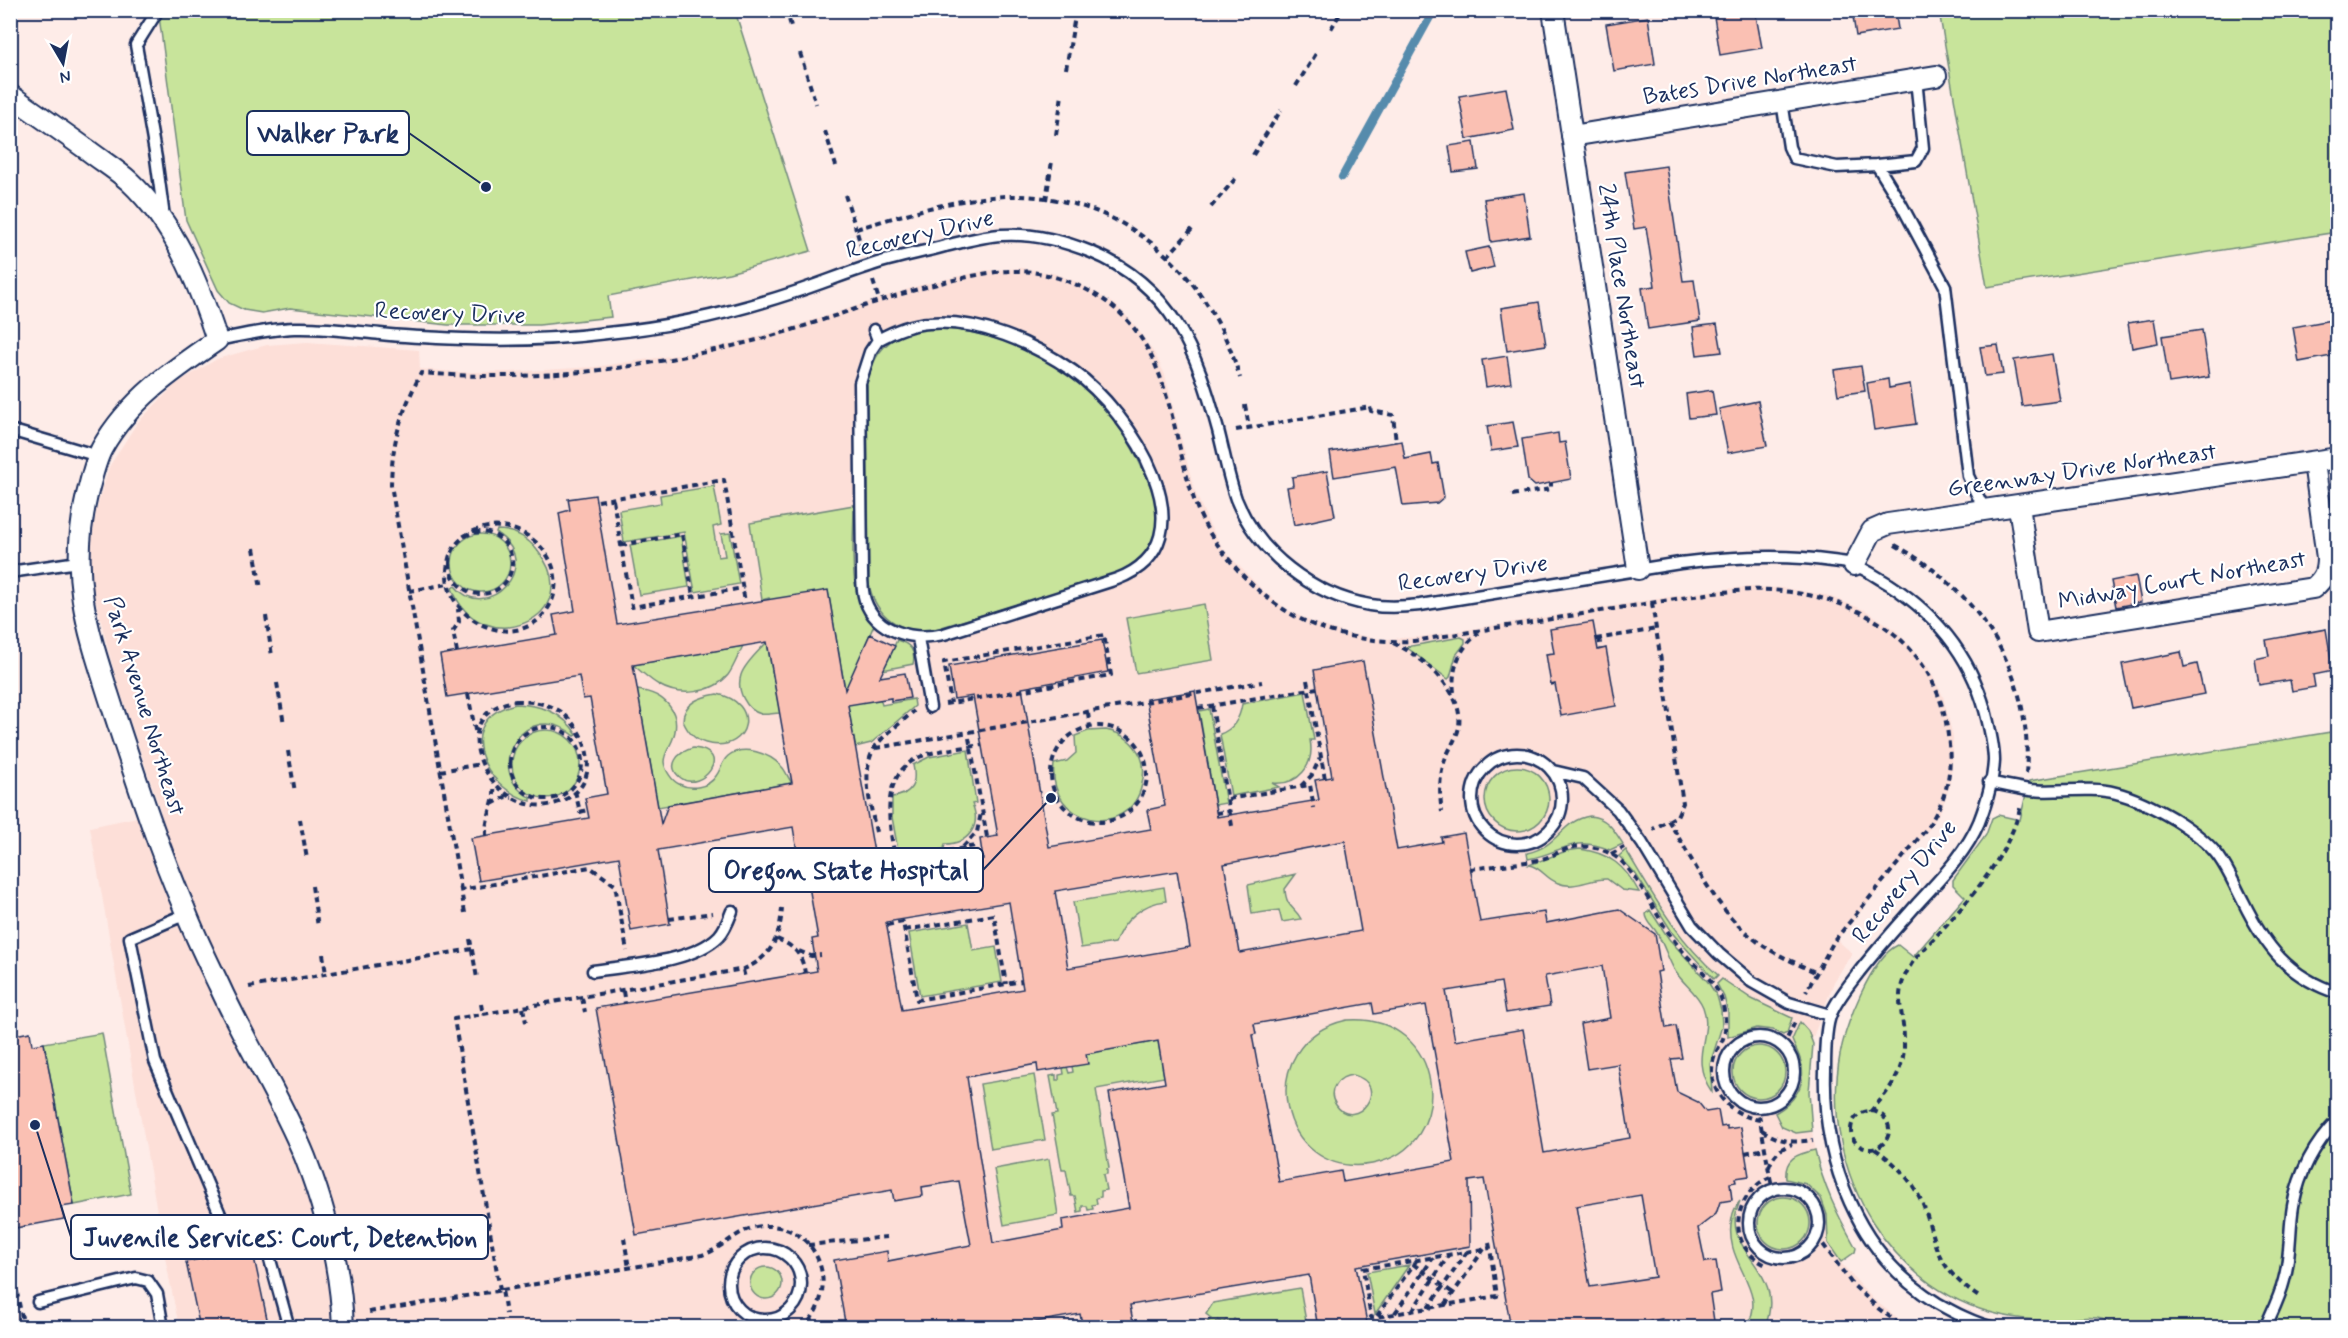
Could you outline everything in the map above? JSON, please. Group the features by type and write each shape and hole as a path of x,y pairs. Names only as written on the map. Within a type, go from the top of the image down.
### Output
{"street":[{"name":"24th Place Northeast","path":"1552,10 1638,569"},
{"name":"Bates Drive Northeast","path":"1572,136 1936,76"},
{"path":"10,95 129,181 164,223 185,258 205,303 217,340"},
{"name":"Park Avenue Northeast","path":"217,340 143,396 121,418 99,456 81,522 78,562 84,615 152,823 186,914 223,995 304,1156 321,1202 333,1247 342,1304 343,1328"},
{"name":"Greenway Drive Northeast","path":"1854,565 1872,531 1888,524 2337,458"},
{"name":"Midway Court Northeast","path":"2019,506 2038,632 2313,588 2322,581 2327,572 2314,462"}],"lane":[{"path":"158,10 136,45 156,158 164,223"},
{"path":"1782,101 1789,147 1794,158 1837,167 1916,161 1923,147 1916,79"},
{"path":"1876,165 1901,204 1945,286 1968,476 1985,511"},
{"name":"Recovery Drive","path":"217,340 262,331 297,328 467,339 520,340 609,333 727,312 796,292 872,264 972,240 998,235 1046,237 1094,253 1119,266 1159,299 1174,319 1197,361 1237,501 1263,544 1300,577 1323,589 1368,605 1397,607 1722,558 1817,559 1854,565 1914,601 1928,613 1958,649 1975,680 1986,711 1993,743 1994,763 1979,821 1966,847 1881,945 1852,981 1830,1015 1824,1090 1828,1121 1839,1178 1854,1214 1880,1253 1894,1269 1924,1294 1961,1316 1994,1328"},
{"path":"930,322 972,326 1014,339 1053,358 1090,384 1127,427 1145,454 1162,503 1161,530 1154,551 1140,567 1129,574 944,634 918,638 894,630 874,616 868,607 863,587 860,383 876,335 930,322"},
{"path":"10,430 99,456"},
{"path":"10,572 78,562"},
{"path":"918,638 930,706"},
{"path":"1553,771 1560,784 1563,799 1560,813 1553,826 1543,836 1530,843 1508,843 1488,835 1478,823 1472,809 1471,793 1476,779 1485,766 1497,758 1512,754 1527,755 1542,761 1553,771 1583,778 1618,810 1642,843 1692,926 1719,954 1752,982 1789,1003 1830,1015"},
{"path":"1989,782 2030,790 2115,793 2142,803 2173,819 2218,855 2259,931 2276,955 2295,973 2322,988 2337,993"},
{"path":"593,971 679,957 704,947 721,935 732,911"},
{"path":"186,914 130,938 155,1061 222,1219 262,1231 290,1328"},
{"path":"1760,1037 1771,1039 1783,1047 1793,1064 1794,1075 1785,1095 1776,1103 1765,1107 1742,1103 1733,1096 1724,1075 1725,1063 1730,1052 1738,1044 1760,1037"},
{"path":"2265,1328 2284,1279 2293,1206 2301,1178 2310,1156 2337,1120"},
{"path":"1794,1189 1814,1203 1819,1214 1817,1236 1809,1248 1799,1255 1788,1258 1766,1254 1751,1237 1750,1215 1754,1204 1761,1196 1773,1190 1794,1189"},
{"path":"759,1248 776,1250 791,1259 798,1269 801,1293 796,1304 788,1313 777,1319 765,1321 753,1319 742,1313 734,1304 729,1291 732,1270 747,1252 759,1248"},
{"path":"38,1302 136,1278 148,1281 157,1294 163,1328"}],"path":[{"path":"786,10 791,26"},
{"path":"1331,29 1342,10"},
{"path":"1066,69 1075,16"},
{"path":"1296,86 1317,52"},
{"path":"800,53 816,104"},
{"path":"1056,135 1062,95"},
{"path":"1253,155 1281,110"},
{"path":"825,132 836,166"},
{"path":"1046,200 1052,161"},
{"path":"1211,207 1236,178"},
{"path":"845,195 856,229"},
{"path":"1167,256 1193,228"},
{"path":"872,277 879,300"},
{"path":"1245,405 1249,427"},
{"path":"1229,431 1370,407 1371,411 1393,415 1396,442"},
{"path":"598,501 724,480 745,602"},
{"path":"1512,495 1551,489 1551,483"},
{"path":"613,499 632,607 743,588"},
{"path":"457,605 467,616 494,629 516,629 531,624 545,613 551,601 554,586 548,557 538,544 521,531 502,526 475,529 461,538 450,555 446,573 457,605 459,622 453,631 457,652"},
{"path":"450,555 452,575 465,590 476,594 486,594 496,591 505,584 513,564 507,544 490,532 470,533 461,538"},
{"path":"621,545 682,534 693,596"},
{"path":"254,548 261,589"},
{"path":"409,591 448,584"},
{"path":"1647,832 1681,811 1683,803 1652,603"},
{"path":"266,616 272,656"},
{"path":"1601,649 1597,638 1657,629"},
{"path":"1455,698 1454,674 1458,659 1468,643 1482,630"},
{"path":"876,832 868,778 875,748 917,709 1112,675 1104,634 944,662 951,703"},
{"path":"1389,642 1431,669 1445,683 1458,707 1458,730 1443,766 1440,791 1442,812"},
{"path":"1307,680 1325,779"},
{"path":"875,748 1262,682"},
{"path":"277,683 284,724"},
{"path":"1198,708 1317,687"},
{"path":"468,694 481,764 494,784 513,798"},
{"path":"476,738 477,730 491,710 506,702 535,703 560,712 580,732 589,757 587,775 560,802 542,806 505,797 492,804"},
{"path":"1212,706 1232,826"},
{"path":"1088,712 1090,727"},
{"path":"1099,725 1115,728 1128,735 1138,746 1145,759 1148,774 1145,789 1134,807 1115,820 1101,823 1085,821 1065,809 1052,790 1050,775 1052,760 1059,746 1070,734 1090,727 1099,725"},
{"path":"574,790 558,798 546,800 534,798 524,792 515,783 509,760 519,738 540,727 552,727 564,731 573,738 580,748 583,760 582,772 574,790 580,812 588,810"},
{"path":"969,738 987,837"},
{"path":"898,872 888,809 896,779 914,760 931,753 982,745"},
{"path":"288,751 296,792"},
{"path":"1300,786 1318,767 1321,755"},
{"path":"440,771 481,764"},
{"path":"486,836 485,822 495,794 494,784"},
{"path":"1228,799 1310,785 1314,808"},
{"path":"953,850 968,844 973,838 979,824 981,807"},
{"path":"1216,813 1230,811"},
{"path":"300,819 307,859"},
{"path":"1668,820 1712,894 1731,917 1766,948 1815,972"},
{"path":"883,879 880,864 975,846 979,866"},
{"path":"1470,869 1536,860 1576,846 1599,849 1611,854 1629,871 1676,944 1713,984 1721,998 1725,1019 1723,1042 1715,1055 1713,1068 1715,1088 1719,1097 1735,1112 1760,1120"},
{"path":"1611,854 1624,846"},
{"path":"465,913 461,890 590,867 615,885 627,952"},
{"path":"312,886 318,927"},
{"path":"506,1314 454,1019 744,970 767,955 777,939 781,928 782,908"},
{"path":"669,919 732,911"},
{"path":"905,930 994,915 1006,984"},
{"path":"886,925 903,922 917,1000 1022,981"},
{"path":"470,939 477,978"},
{"path":"777,939 811,956 821,955"},
{"path":"249,987 472,949"},
{"path":"795,949 801,957 805,973"},
{"path":"323,954 326,974"},
{"path":"744,970 745,978"},
{"path":"1713,984 1720,977"},
{"path":"623,991 625,1004"},
{"path":"582,998 585,1012"},
{"path":"481,1004 483,1015"},
{"path":"523,1008 526,1022"},
{"path":"1783,1047 1797,1018"},
{"path":"1757,1107 1773,1190"},
{"path":"1875,1149 1886,1142 1889,1130 1884,1118 1874,1112 1868,1112 1857,1117 1853,1122 1851,1134 1857,1144 1863,1148 1875,1149 1896,1166 1913,1185 1925,1210 1941,1258 1954,1276 1979,1298"},
{"path":"1762,1130 1781,1140 1793,1143"},
{"path":"1768,1168 1775,1155 1783,1147 1813,1140"},
{"path":"1745,1152 1765,1149"},
{"path":"1766,1265 1752,1257 1747,1250 1738,1224 1740,1208 1750,1191 1770,1177"},
{"path":"369,1312 702,1255 714,1250 742,1231 765,1226 791,1231 816,1254 821,1266 824,1290 818,1306 803,1328"},
{"path":"1817,1236 1852,1284 1879,1309 1905,1328"},
{"path":"808,1245 887,1237"},
{"path":"624,1238 629,1268"},
{"path":"1488,1247 1497,1296 1371,1318 1363,1269 1488,1247"},
{"path":"1445,1305 1488,1247"},
{"path":"1428,1308 1467,1252"},
{"path":"1411,1311 1449,1255"},
{"path":"1394,1314 1434,1257"},
{"path":"1413,1262 1453,1293"},
{"path":"1376,1317 1413,1262"},
{"path":"10,1272 17,1292 24,1328"},
{"path":"10,1294 17,1292"}],"shaded area":[{"path":"1021,268 1053,273 1077,282 1117,306 1134,324 1156,356 1165,375 1194,489 1209,524 1224,550 1263,591 1286,609 1312,622 1344,633 1383,639 1421,637 1707,591 1746,587 1783,588 1826,595 1865,610 1896,630 1928,667 1943,696 1953,737 1949,788 1942,808 1930,828 1837,940 1852,953 1834,982 1812,1040 1809,1092 1812,1131 1820,1172 1836,1213 1856,1248 1855,1252 1841,1263 1874,1300 1910,1327 179,1327 90,827 161,812 116,679 91,583 91,545 96,511 109,467 137,423 177,383 217,359 267,345 307,342 419,350 420,369 455,372 510,372 594,367 677,355 730,344 795,326 921,285 982,271"}],"green space":[{"path":"303,10 735,11 811,251 729,273 608,296 611,317 539,325 448,325 290,308 262,313 244,310 229,303 218,290 186,220 159,16"},
{"path":"1939,11 2337,11 2337,232 1987,287"},
{"path":"920,328 969,332 1017,346 1063,370 1092,394 1127,439 1154,497 1158,518 1155,534 1147,550 1135,562 1111,576 932,630 900,626 884,614 877,606 869,585 867,383 873,362 884,347 899,336"},
{"path":"714,486 721,525 713,527 718,557 725,556 721,534 730,533 739,584 695,592 684,532 624,542 619,510 661,503 660,495"},
{"path":"854,505 855,585 865,614 874,625 863,650 887,662 897,640 911,648 914,655 913,664 872,672 882,705 914,699 915,706 871,743 855,747 828,591 770,601 769,598 762,600 750,523"},
{"path":"497,530 514,533 529,541 537,550 550,574 551,595 541,612 525,623 505,627 484,624 466,611 452,588 455,586 468,596 482,599 495,595 506,586 513,574 515,560 510,546 496,533"},
{"path":"481,534 492,536 505,547 510,563 508,574 497,587 481,592 470,590 457,579 452,563 454,552 465,539"},
{"path":"681,536 689,587 639,595 630,545"},
{"path":"1204,604 1213,660 1136,673 1126,618"},
{"path":"1461,637 1465,639 1465,643 1456,655 1448,679 1406,647"},
{"path":"767,642 780,713 761,714 747,704 741,693 740,681 752,657"},
{"path":"743,646 728,675 713,686 695,692 667,689 652,681 633,665"},
{"path":"637,690 656,695 669,706 673,713 675,731 664,762 669,775 676,783 699,787 709,783 728,756 734,752 749,751 764,754 777,762 792,783 658,807"},
{"path":"1305,692 1314,740 1310,740 1310,758 1303,772 1290,781 1272,783 1279,787 1231,796 1220,734 1236,722 1242,704"},
{"path":"717,694 731,699 740,706 745,715 745,725 742,733 735,740 724,744 710,744 697,739 690,733 683,721 686,709 690,705 699,699"},
{"path":"516,704 551,711 565,721 577,735 557,726 541,724 526,730 516,741 509,755 509,770 516,785 531,798 531,801 514,794 499,783 488,769 481,753 480,738 484,723 496,712"},
{"path":"1209,709 1226,803 1215,805 1199,711"},
{"path":"546,730 559,733 570,740 577,751 580,764 577,777 570,788 559,795 546,798 533,795 522,788 515,777 512,764 515,751 522,740 533,733"},
{"path":"1106,730 1117,733 1135,747 1143,764 1143,781 1134,802 1122,814 1107,819 1091,819 1076,813 1063,801 1055,785 1054,764 1067,761 1076,753 1075,736 1088,731"},
{"path":"2337,731 2337,1327 2123,1328 2092,1317 2055,1320 2023,1319 1968,1305 1931,1284 1899,1256 1873,1222 1853,1184 1841,1142 1836,1099 1840,1055 1853,1011 1878,963 1898,945 1913,957 1965,897 1953,885 1953,880 1986,835 1992,818 1998,815 2020,820 2029,781"},
{"path":"693,748 706,751 712,756 713,763 704,776 689,781 676,773 674,764 678,756"},
{"path":"968,750 976,803 972,804 975,820 971,832 960,841 945,844 944,849 899,856 892,817 892,797 904,794 912,787 913,765 929,757"},
{"path":"1517,767 1529,769 1540,776 1547,787 1549,799 1547,811 1540,822 1529,829 1517,831 1505,829 1494,822 1487,811 1485,799 1487,787 1494,776 1505,769"},
{"path":"1590,816 1606,822 1623,844 1610,850 1576,844 1528,859 1527,853 1547,845 1572,823"},
{"path":"1580,849 1600,854 1616,862 1639,892 1622,890 1607,879 1564,885 1529,865 1566,851"},
{"path":"1626,850 1678,932 1718,975 1714,979 1674,935 1635,873 1619,856"},
{"path":"1296,874 1285,889 1289,904 1301,919 1282,922 1279,910 1252,914 1248,885"},
{"path":"1164,887 1166,901 1149,905 1135,914 1123,927 1115,943 1081,948 1073,902"},
{"path":"1650,910 1669,939 1708,982 1717,996 1722,1026 1710,1064 1712,1092 1702,1068 1701,1057 1706,1027 1703,1007 1675,971 1655,930 1647,919 1646,914"},
{"path":"968,923 973,951 996,947 1002,982 920,996 909,933"},
{"path":"1722,979 1752,999 1792,1018 1787,1033 1783,1035 1773,1030 1757,1028 1728,1037 1728,1012 1717,984"},
{"path":"1347,1020 1380,1023 1405,1037 1422,1058 1430,1083 1429,1109 1420,1133 1401,1153 1372,1164 1340,1164 1315,1152 1297,1132 1288,1107 1287,1080 1296,1054 1316,1033","holes":["1353,1075 1365,1080 1370,1088 1367,1104 1352,1114 1344,1112 1336,1105 1332,1095 1338,1081"]},
{"path":"1800,1022 1808,1031 1813,1044 1809,1092 1812,1131 1796,1133 1782,1127 1775,1113 1793,1098 1802,1078 1801,1062 1792,1040"},
{"path":"102,1033 131,1194 74,1205 44,1043"},
{"path":"1158,1041 1164,1077 1096,1089 1109,1168 1107,1174 1103,1175 1106,1190 1101,1191 1101,1197 1096,1198 1097,1204 1092,1205 1093,1209 1088,1210 1087,1206 1082,1206 1082,1211 1078,1212 1075,1196 1071,1196 1066,1170 1062,1170 1052,1115 1057,1114 1050,1076 1056,1075 1056,1080 1059,1080 1059,1075 1064,1074 1063,1068 1067,1067 1069,1073 1073,1072 1072,1066 1086,1054"},
{"path":"1759,1046 1769,1048 1777,1054 1783,1062 1785,1072 1783,1082 1777,1090 1769,1096 1759,1098 1749,1096 1741,1090 1735,1082 1733,1072 1735,1062 1741,1054 1749,1048"},
{"path":"1034,1075 1045,1140 991,1149 980,1084"},
{"path":"1815,1150 1832,1200 1856,1248 1855,1252 1841,1262 1828,1243 1827,1215 1821,1198 1806,1184 1786,1179 1787,1166 1793,1158"},
{"path":"1049,1159 1058,1215 1004,1225 994,1169"},
{"path":"1779,1197 1789,1197 1803,1204 1810,1223 1803,1242 1789,1249 1779,1249 1769,1245 1762,1238 1758,1228 1758,1218 1762,1208 1769,1201"},
{"path":"1740,1201 1735,1219 1737,1234 1768,1289 1770,1306 1765,1327 1747,1327 1753,1299 1733,1249 1731,1234 1733,1213"},
{"path":"1409,1265 1375,1314 1367,1272"},
{"path":"766,1267 777,1272 782,1283 777,1294 766,1299 755,1294 750,1283 755,1272"},
{"path":"1300,1288 1307,1327 1236,1327 1239,1322 1234,1319 1231,1324 1226,1320 1223,1323 1218,1320 1215,1324 1219,1327 1212,1327 1207,1323 1211,1318 1206,1314 1213,1303"}],"building":[{"path":"1713,10 1755,10 1762,48 1720,55"},
{"path":"1852,10 1895,10 1898,29 1856,36"},
{"path":"1648,17 1655,64 1614,71 1606,24"},
{"path":"1506,88 1514,130 1467,139 1459,96"},
{"path":"1474,142 1478,169 1453,172 1449,146"},
{"path":"1666,166 1683,281 1694,280 1700,321 1648,329 1642,288 1655,286 1646,227 1634,229 1625,172"},
{"path":"1524,193 1530,236 1491,242 1484,199"},
{"path":"1489,247 1494,267 1470,273 1465,252"},
{"path":"1539,302 1546,345 1507,351 1501,308"},
{"path":"2154,319 2158,343 2132,348 2128,323"},
{"path":"2337,319 2337,355 2299,362 2293,327"},
{"path":"1717,324 1722,352 1697,355 1693,327"},
{"path":"2202,330 2209,377 2169,383 2162,336"},
{"path":"1998,345 2003,374 1985,376 1980,347"},
{"path":"2052,354 2060,401 2022,406 2014,360"},
{"path":"1507,356 1511,383 1486,387 1482,360"},
{"path":"1861,366 1865,391 1838,395 1834,370"},
{"path":"1888,379 1889,388 1910,384 1916,424 1874,430 1867,383"},
{"path":"1712,390 1716,415 1689,418 1686,394"},
{"path":"1758,401 1767,446 1728,453 1719,409"},
{"path":"1513,422 1518,447 1491,451 1487,426"},
{"path":"1558,433 1559,443 1565,442 1571,479 1535,486 1528,480 1522,439"},
{"path":"1402,441 1405,459 1431,454 1433,464 1438,463 1444,497 1437,503 1403,506 1396,467 1334,477 1330,452"},
{"path":"1327,471 1335,516 1294,525 1287,487 1293,486 1292,477"},
{"path":"595,495 617,624 828,590 845,690 870,634 895,646 880,677 905,673 910,698 891,701 891,698 848,705 878,875 983,859 980,839 998,836 973,696 954,699 949,666 1102,640 1108,672 1022,688 1049,847 1151,829 1147,810 1165,806 1146,699 1195,691 1217,817 1319,800 1315,780 1332,777 1314,670 1363,661 1397,850 1442,842 1441,837 1464,833 1480,922 1544,912 1546,923 1619,909 1655,934 1661,971 1657,972 1666,1028 1676,1026 1682,1058 1671,1059 1677,1092 1698,1102 1706,1112 1718,1110 1721,1127 1727,1126 1727,1129 1741,1127 1749,1176 1735,1178 1736,1182 1730,1183 1732,1200 1720,1202 1716,1214 1698,1228 1705,1262 1716,1261 1721,1292 1710,1294 1715,1328 1664,1328 1662,1319 1616,1328 1511,1328 1484,1179 1469,1181 1470,1246 1356,1266 1368,1328 1318,1328 1309,1275 1130,1305 1134,1328 1083,1328 1080,1314 1002,1328 846,1328 834,1260 887,1251 888,1261 971,1245 959,1181 922,1187 923,1196 894,1201 892,1190 636,1235 596,1008 817,971 812,939 818,938 805,863 799,864 793,827 658,850 670,924 631,931 619,857 479,881 471,838 589,818 585,798 607,794 590,698 583,699 579,676 447,697 440,655 557,635 553,615 575,611 559,513 570,510 568,499","holes":["767,642 792,783 668,805 661,824 633,665","1345,841 1361,931 1240,953 1224,864","1177,871 1190,947 1068,968 1055,891","1009,902 1023,989 902,1010 886,922","1602,966 1610,1018 1580,1024 1587,1069 1618,1064 1630,1138 1544,1153 1523,1029 1455,1041 1446,991 1501,982 1506,1013 1550,1006 1545,976","1372,1003 1374,1014 1426,1005 1454,1162 1343,1182 1341,1171 1279,1182 1252,1035 1256,1034 1254,1024","1158,1041 1165,1083 1109,1093 1129,1208 1062,1220 1063,1230 993,1243 967,1077 1037,1064 1038,1072 1088,1064 1086,1054","1641,1195 1655,1277 1590,1287 1576,1206"]},
{"path":"2136,576 2141,602 2116,607 2111,581"},
{"path":"1593,622 1598,650 1606,648 1616,706 1561,716 1555,684 1551,685 1546,654 1554,653 1550,629"},
{"path":"2326,629 2333,671 2313,675 2315,687 2292,691 2290,680 2259,685 2255,659 2269,656 2266,640"},
{"path":"2181,652 2184,667 2197,664 2204,694 2131,708 2122,664"},
{"path":"30,1032 32,1045 44,1043 74,1205 61,1207 64,1219 10,1229 10,1036"},
{"path":"252,1248 269,1328 200,1328 186,1262"}],"waterway":[{"path":"1342,177 1434,10"}],"place":[{"name":"Walker Park","path":"486,187"},
{"name":"Oregon State Hospital","path":"1051,798"},
{"name":"Juvenile Services: Court, Detention","path":"35,1125"}]}
